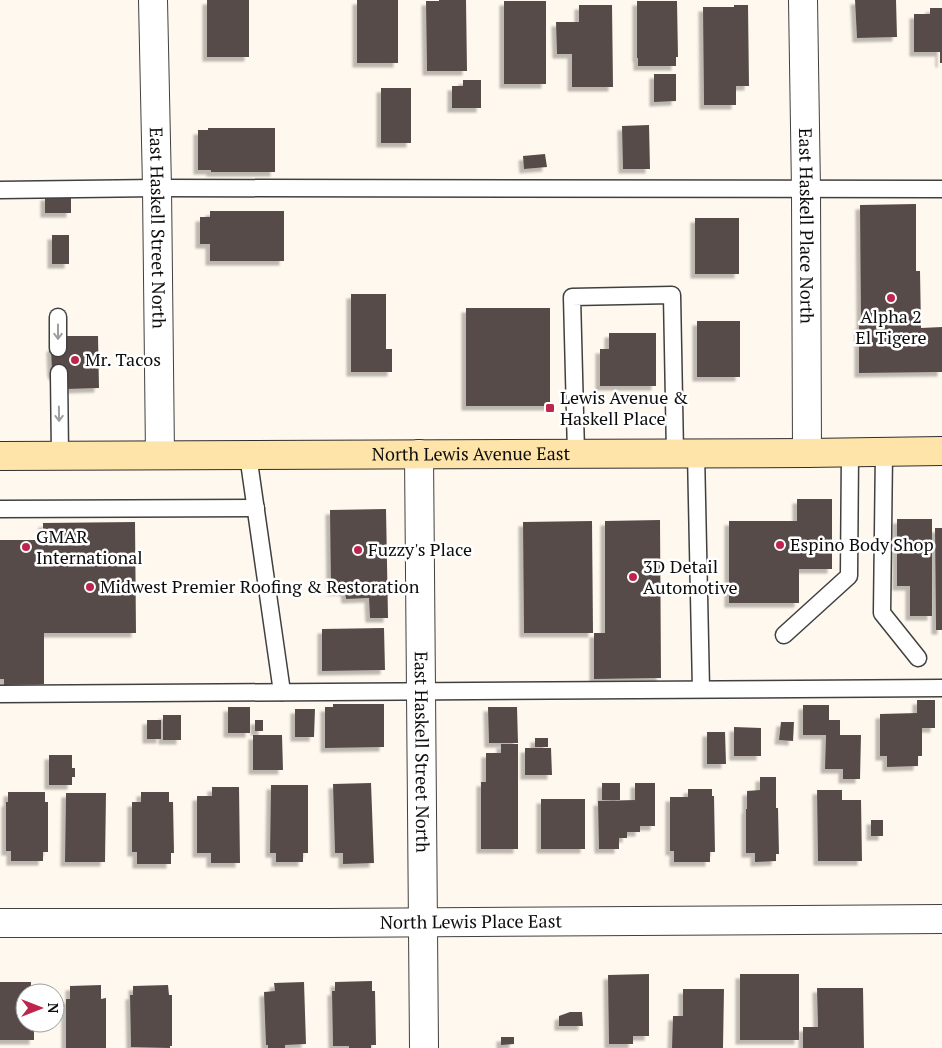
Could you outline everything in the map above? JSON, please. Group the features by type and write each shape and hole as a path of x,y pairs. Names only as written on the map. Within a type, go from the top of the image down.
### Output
{"main road":[{"name":"North Lewis Avenue East","path":"0,456 942,452"}],"street":[{"name":"East Haskell Street North","path":"153,0 160,455"},
{"name":"East Haskell Place North","path":"803,0 807,453"},
{"name":"East Haskell Street North","path":"419,454 424,1048"},
{"name":"North Lewis Place East","path":"0,923 942,919"}],"lane":[{"path":"0,190 157,188 942,189"},
{"path":"576,453 572,297 672,295 686,453 701,689"},
{"path":"58,317 58,348"},
{"path":"59,373 60,455"},
{"path":"784,635 849,576 850,452"},
{"path":"884,452 882,613 918,658"},
{"path":"248,454 282,692"},
{"path":"0,509 256,508"},
{"path":"0,694 942,688"}],"building":[{"path":"207,0 249,0 249,57 207,57"},
{"path":"357,0 398,0 398,63 357,63"},
{"path":"466,0 467,71 427,71 426,1"},
{"path":"855,0 896,0 897,37 857,38"},
{"path":"504,1 546,1 546,84 504,84"},
{"path":"637,1 677,1 678,57 676,57 676,66 638,66"},
{"path":"579,5 612,5 613,87 572,87 572,54 557,54 556,22 579,22"},
{"path":"734,5 748,5 749,86 736,86 736,105 704,105 703,7 734,7"},
{"path":"930,8 942,8 942,63 940,63 940,52 914,52 914,14 930,14"},
{"path":"654,74 676,74 676,101 654,102"},
{"path":"463,80 481,80 481,108 452,108 452,86 463,86"},
{"path":"381,88 411,88 411,143 381,143"},
{"path":"649,125 650,169 623,169 622,126"},
{"path":"208,128 275,128 275,172 211,172 211,170 198,170 198,130 208,130"},
{"path":"545,154 547,167 524,169 523,156"},
{"path":"45,196 71,196 71,213 45,213"},
{"name":"Alpha 2 El Tigere","path":"916,204 916,271 920,271 921,328 942,327 942,372 859,373 859,325 861,325 860,205"},
{"path":"210,211 284,211 284,261 210,261 210,244 200,244 200,217 210,217"},
{"path":"695,218 739,218 739,274 695,274"},
{"path":"52,235 69,235 69,264 52,264"},
{"path":"351,294 386,294 386,349 392,349 392,372 351,372"},
{"path":"466,308 550,308 550,406 466,406"},
{"path":"697,321 740,321 740,377 697,377"},
{"path":"609,333 656,333 656,386 600,386 600,349 609,349"},
{"name":"Mr. Tacos","path":"65,336 98,336 99,388 66,389 52,373 51,348"},
{"name":"Espino Body Shop","path":"797,499 832,499 832,569 799,569 799,603 729,603 729,521 797,521"},
{"name":"Fuzzy's Place","path":"386,509 388,618 370,618 369,598 346,599 345,591 331,591 330,510"},
{"path":"897,519 932,519 932,616 910,616 910,586 897,586"},
{"name":"3D Detail Automotive","path":"660,520 661,678 594,679 594,633 605,633 605,521"},
{"path":"592,521 593,633 524,633 523,522"},
{"name":"Midwest Premier Roofing & Restoration","path":"135,522 136,633 44,633 44,684 4,685 4,679 0,679 0,540 43,540 43,523"},
{"path":"935,528 942,528 942,630 936,630"},
{"path":"384,628 385,670 322,671 322,629"},
{"path":"917,700 935,700 935,728 922,728 922,756 918,756 918,766 887,767 887,756 880,756 880,714 917,713"},
{"path":"333,704 384,704 384,747 325,748 325,707 333,707"},
{"path":"803,705 829,705 829,720 840,720 840,735 861,735 860,779 843,779 843,769 825,769 826,735 803,735"},
{"path":"228,707 250,707 250,733 228,733"},
{"path":"488,707 517,707 518,743 489,743"},
{"path":"295,709 315,709 314,737 295,737"},
{"path":"163,715 181,715 181,740 163,740"},
{"path":"147,720 161,720 161,739 147,739"},
{"path":"255,720 263,720 263,731 255,731"},
{"path":"781,722 794,722 793,741 779,740"},
{"path":"734,727 761,728 761,756 734,756"},
{"path":"707,732 725,732 726,764 707,764"},
{"path":"253,735 282,735 283,770 253,770"},
{"path":"535,738 548,738 548,747 535,747"},
{"path":"501,744 518,744 518,849 481,849 481,782 486,782 486,753 501,753"},
{"path":"525,748 551,748 552,775 525,775"},
{"path":"49,755 72,755 72,768 75,768 75,777 72,777 72,785 49,785"},
{"path":"760,777 776,777 779,854 776,854 776,861 755,862 755,853 746,853 747,791 760,790"},
{"path":"371,783 374,863 343,864 343,853 335,853 333,784"},
{"path":"602,783 620,783 620,800 602,800"},
{"path":"635,783 655,783 655,826 640,826 640,832 627,832 627,838 619,838 619,849 599,849 598,801 635,800"},
{"path":"271,785 308,785 308,853 303,853 303,862 276,862 276,853 270,853"},
{"path":"212,787 239,787 240,863 211,863 211,853 197,853 197,796 212,796"},
{"path":"688,789 712,789 712,796 714,796 715,852 710,852 710,862 674,862 674,851 670,851 670,797 688,797"},
{"path":"817,790 842,790 842,800 861,800 862,861 818,861"},
{"path":"8,792 45,792 45,802 48,802 48,852 43,852 43,861 11,861 11,851 6,851 6,802 8,802"},
{"path":"141,792 169,792 169,802 173,802 174,853 171,853 171,864 137,864 137,852 132,852 132,802 141,802"},
{"path":"66,793 106,793 105,862 65,862"},
{"path":"541,799 585,799 585,849 541,849"},
{"path":"871,820 883,820 883,836 871,836"},
{"path":"649,974 649,1036 633,1036 633,1044 609,1044 608,975"},
{"path":"740,974 799,974 799,1040 740,1040"},
{"path":"372,981 372,991 375,991 376,1045 371,1045 371,1048 333,1046 332,991 335,991 335,982"},
{"path":"0,982 31,982 15,983 15,1033 34,1033 34,1040 0,1040"},
{"path":"304,982 306,1044 285,1045 285,1048 268,1048 268,1045 266,1045 264,992 275,991 274,983"},
{"path":"101,985 101,999 106,998 106,1048 66,1048 66,999 70,999 70,986"},
{"path":"168,985 169,995 172,995 172,1046 170,1048 131,1047 130,995 133,995 133,986"},
{"path":"817,988 863,988 864,1048 803,1048 803,1027 818,1027"},
{"path":"683,989 724,989 723,1048 672,1048 673,1016 683,1016"},
{"path":"570,1012 582,1012 583,1026 559,1026 559,1016"},
{"path":"501,1037 514,1037 514,1044 501,1045"}],"place":[{"name":"Alpha 2 El Tigere","path":"891,298"},
{"name":"Mr. Tacos","path":"75,360"},
{"name":"Lewis Avenue & Haskell Place","path":"550,408"},
{"name":"Espino Body Shop","path":"780,545"},
{"name":"GMAR International","path":"26,547"},
{"name":"Fuzzy's Place","path":"358,550"},
{"name":"3D Detail Automotive","path":"633,577"},
{"name":"Midwest Premier Roofing & Restoration","path":"90,587"}]}
